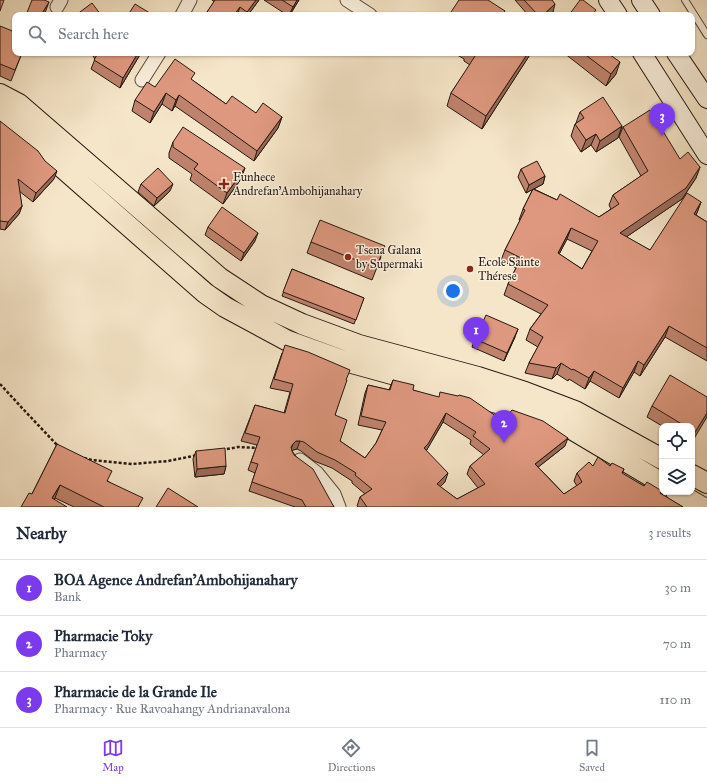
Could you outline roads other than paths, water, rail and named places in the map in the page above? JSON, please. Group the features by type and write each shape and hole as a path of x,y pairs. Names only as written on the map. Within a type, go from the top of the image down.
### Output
{"main road":[{"path":"608,0 616,12"},
{"path":"640,0 649,12"},
{"path":"644,56 706,149"},
{"path":"678,56 707,99"},
{"path":"0,94 19,104 220,278 288,341 341,360 515,408 568,427 659,481"},
{"path":"0,113 205,293 225,307 255,312 302,324 358,345 478,377 532,395 574,411 659,457"},
{"path":"695,477 707,483"},
{"path":"681,495 702,507"}],"street":[{"path":"347,0 365,12"},
{"path":"142,80 157,56"},
{"path":"296,457 317,474 334,494 339,507"}],"lane":[{"path":"685,0 693,12"},
{"path":"695,15 707,34"}],"place":[{"name":"Pharmacie de la Grande Ile","path":"662,136"},
{"name":"Funhece Andrefan'Ambohijanahary","path":"224,184"},
{"name":"Tsena Galana by Supermaki","path":"348,257"},
{"name":"Ecole Sainte Thérese","path":"470,269"},
{"name":"BOA Agence Andrefan'Ambohijanahary","path":"476,350"},
{"name":"Pharmacie Toky","path":"504,443"}]}
